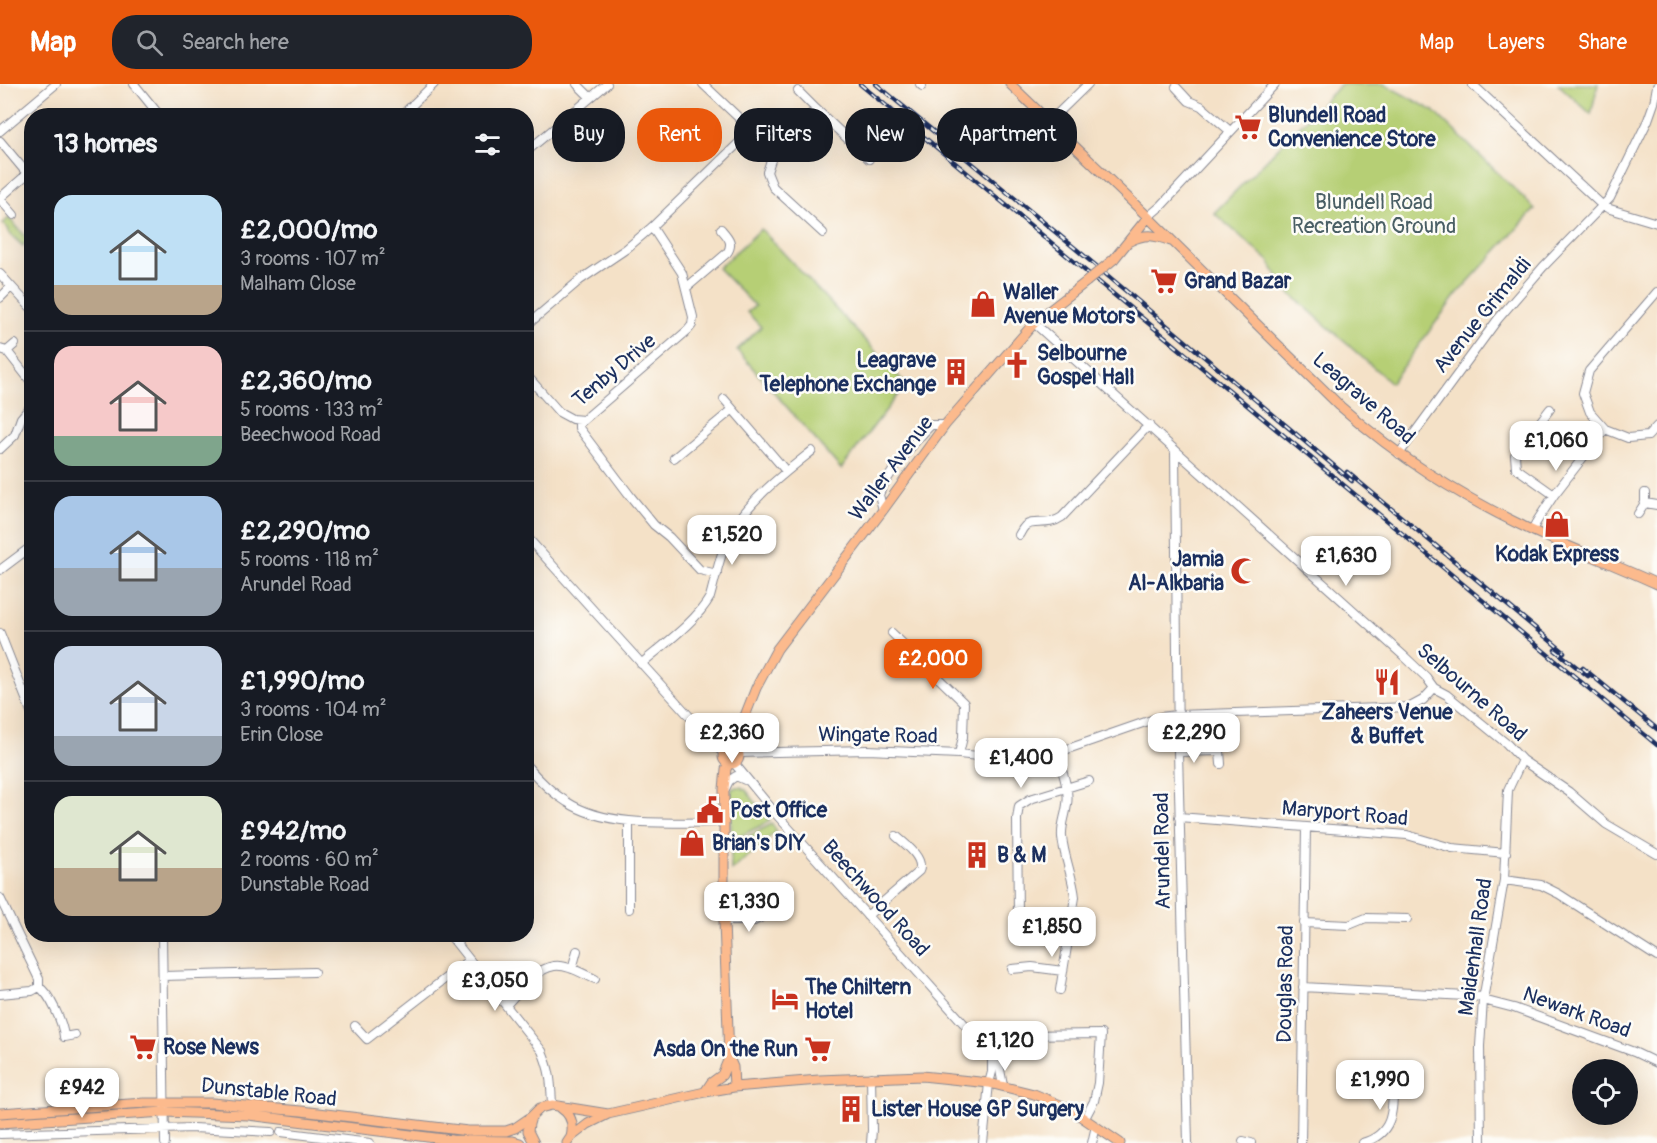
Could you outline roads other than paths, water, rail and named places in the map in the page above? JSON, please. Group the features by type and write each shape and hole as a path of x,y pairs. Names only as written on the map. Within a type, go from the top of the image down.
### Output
{"main road":[{"name":"Leagrave Road","path":"1010,84 1035,108"},
{"name":"Leagrave Road","path":"1077,148 1340,406 1399,454 1458,492 1532,530 1657,584"},
{"name":"Waller Avenue","path":"732,751 756,688 777,649 945,425 1034,323 1114,259 1148,217"},
{"path":"1129,241 1149,234 1173,242"},
{"path":"732,751 724,758 731,763 726,769 724,789 724,921 729,1058 733,1067 734,1087"},
{"path":"705,1092 711,1083 722,1075 729,1058"},
{"path":"568,1141 588,1124 608,1114 705,1092 734,1087 819,1080 922,1076 989,1083 1034,1094 1070,1109 1120,1143"},
{"name":"Dunstable Road","path":"0,1123 212,1102 468,1131 506,1131 515,1128 540,1108 556,1106"},
{"path":"556,1106 608,1114"},
{"path":"556,1106 570,1116 573,1130 568,1141"},
{"name":"Dunstable Road","path":"0,1113 164,1107 452,1140 520,1143"},
{"path":"531,1117 528,1131 534,1143"}],"street":[{"path":"27,108 56,84"},
{"path":"134,84 154,108"},
{"path":"409,108 434,84"},
{"path":"577,84 590,97"},
{"path":"534,145 607,84"},
{"path":"703,84 734,113"},
{"path":"1064,108 1088,84"},
{"path":"1148,217 1162,205 1275,84"},
{"path":"1472,84 1603,206 1657,223"},
{"name":"Avenue Grimaldi","path":"1399,454 1498,319 1543,267 1610,198 1656,103 1657,86"},
{"path":"1176,87 1189,101 1201,106 1230,131"},
{"path":"798,92 815,108"},
{"path":"0,131 24,111"},
{"path":"833,125 845,136"},
{"path":"0,141 24,170"},
{"path":"534,320 580,280 626,249 652,227 734,147"},
{"path":"770,162 767,172 772,187 823,233"},
{"path":"14,215 0,198 24,178"},
{"name":"Tenby Drive","path":"652,227 682,273 693,317 692,325 579,423 579,431 654,525 669,537 700,570 717,574"},
{"path":"686,288 730,249 729,238 721,229"},
{"path":"0,273 24,301"},
{"path":"0,298 11,287"},
{"path":"1657,292 1589,371 1583,393 1590,412 1605,429 1628,438 1648,436 1657,426"},
{"name":"Selbourne Road","path":"1034,323 1405,657 1434,688 1447,695 1522,760 1569,792 1606,824 1657,854"},
{"path":"15,344 4,350 24,374"},
{"path":"534,384 559,412 572,419 583,420"},
{"path":"724,399 786,471"},
{"path":"1550,409 1515,455 1516,468 1554,495"},
{"path":"674,458 732,411"},
{"path":"1,447 15,435 24,414"},
{"path":"883,510 879,495 886,481 931,425 945,425"},
{"path":"1019,535 1025,526 1034,523 1056,522 1062,517 1149,425"},
{"path":"1532,530 1554,495 1605,429"},
{"name":"Arundel Road","path":"1175,450 1179,817 1188,1143"},
{"path":"641,664 706,605 729,536 749,506 786,471 812,451"},
{"path":"1638,514 1645,503 1645,493"},
{"path":"1645,503 1657,506"},
{"path":"534,546 718,749 732,751"},
{"path":"0,570 24,552"},
{"path":"0,633 24,694"},
{"path":"892,633 964,703 963,737 959,754"},
{"name":"Wingate Road","path":"732,751 868,750 959,754 1024,761 1056,753 1160,717 1410,707 1423,700 1434,688"},
{"path":"1178,752 1220,751 1221,764"},
{"path":"1056,753 1064,776 1068,802 1062,838 1075,897 1060,990"},
{"name":"Maidenhall Road","path":"1481,1143 1480,1046 1484,999 1504,880 1508,790 1522,760"},
{"name":"Beechwood Road","path":"731,763 992,1056 999,1065 1003,1086"},
{"path":"534,773 567,803 599,816 629,822 724,822"},
{"path":"724,789 736,776 749,783"},
{"path":"1033,922 1025,923 1018,915 1017,819 1019,806 1030,799 1089,782"},
{"name":"Maryport Road","path":"1179,817 1407,835 1452,848 1506,853"},
{"path":"629,822 629,909"},
{"name":"Douglas Road","path":"1301,1143 1306,826"},
{"path":"867,916 919,871 921,866 908,847 896,836"},
{"path":"1504,880 1541,885 1559,894 1657,957"},
{"path":"0,898 39,979 39,987"},
{"path":"724,921 754,921 760,918 759,912 762,909 774,911"},
{"path":"1304,922 1349,925 1366,918 1407,919"},
{"path":"162,942 165,1143"},
{"path":"455,942 542,1051 549,1066 556,1106"},
{"path":"572,969 577,951"},
{"path":"355,1026 367,1039 469,960"},
{"path":"506,1005 536,974 555,966 572,969 595,979"},
{"path":"1012,969 1063,971"},
{"path":"163,976 314,972"},
{"path":"0,993 32,992 39,987"},
{"path":"39,987 46,992 63,1028 64,1037 75,1035"},
{"name":"Newark Road","path":"1303,987 1484,999 1634,1052 1657,1063"},
{"path":"1023,1035 1101,1034 1098,1083 1094,1101 1085,1118"},
{"path":"983,1143 992,1056"},
{"path":"870,1077 871,1143"},
{"path":"1362,1143 1385,1130 1393,1113 1393,1080"},
{"path":"1092,1143 1096,1126"},
{"name":"Dunstable Road","path":"0,1134 165,1128 271,1132"},
{"name":"Dunstable Road","path":"281,1132 370,1143"}],"railway":[{"path":"860,84 1657,745"},
{"path":"876,84 1352,481"},
{"path":"1347,472 1564,652"},
{"path":"1555,650 1588,676"},
{"path":"1583,668 1657,729"}],"place":[{"name":"Blundell Road Convenience Store","path":"1248,127"},
{"name":"Grand Bazar","path":"1164,281"},
{"name":"Waller Avenue Motors","path":"983,304"},
{"name":"Selbourne Gospel Hall","path":"1017,365"},
{"name":"Leagrave Telephone Exchange","path":"956,372"},
{"name":"Kodak Express","path":"1557,524"},
{"name":"Jamia Al-Alkbaria","path":"1244,571"},
{"name":"Zaheers Venue & Buffet","path":"1387,682"},
{"name":"Post Office","path":"710,810"},
{"name":"Brian's DIY","path":"692,843"},
{"name":"B & M","path":"977,855"},
{"name":"The Chiltern Hotel","path":"785,999"},
{"name":"Rose News","path":"143,1047"},
{"name":"Asda On the Run","path":"818,1049"},
{"name":"Lister House GP Surgery","path":"851,1109"}],"park label":[{"name":"Blundell Road Recreation Ground","path":"1374,214"}]}
